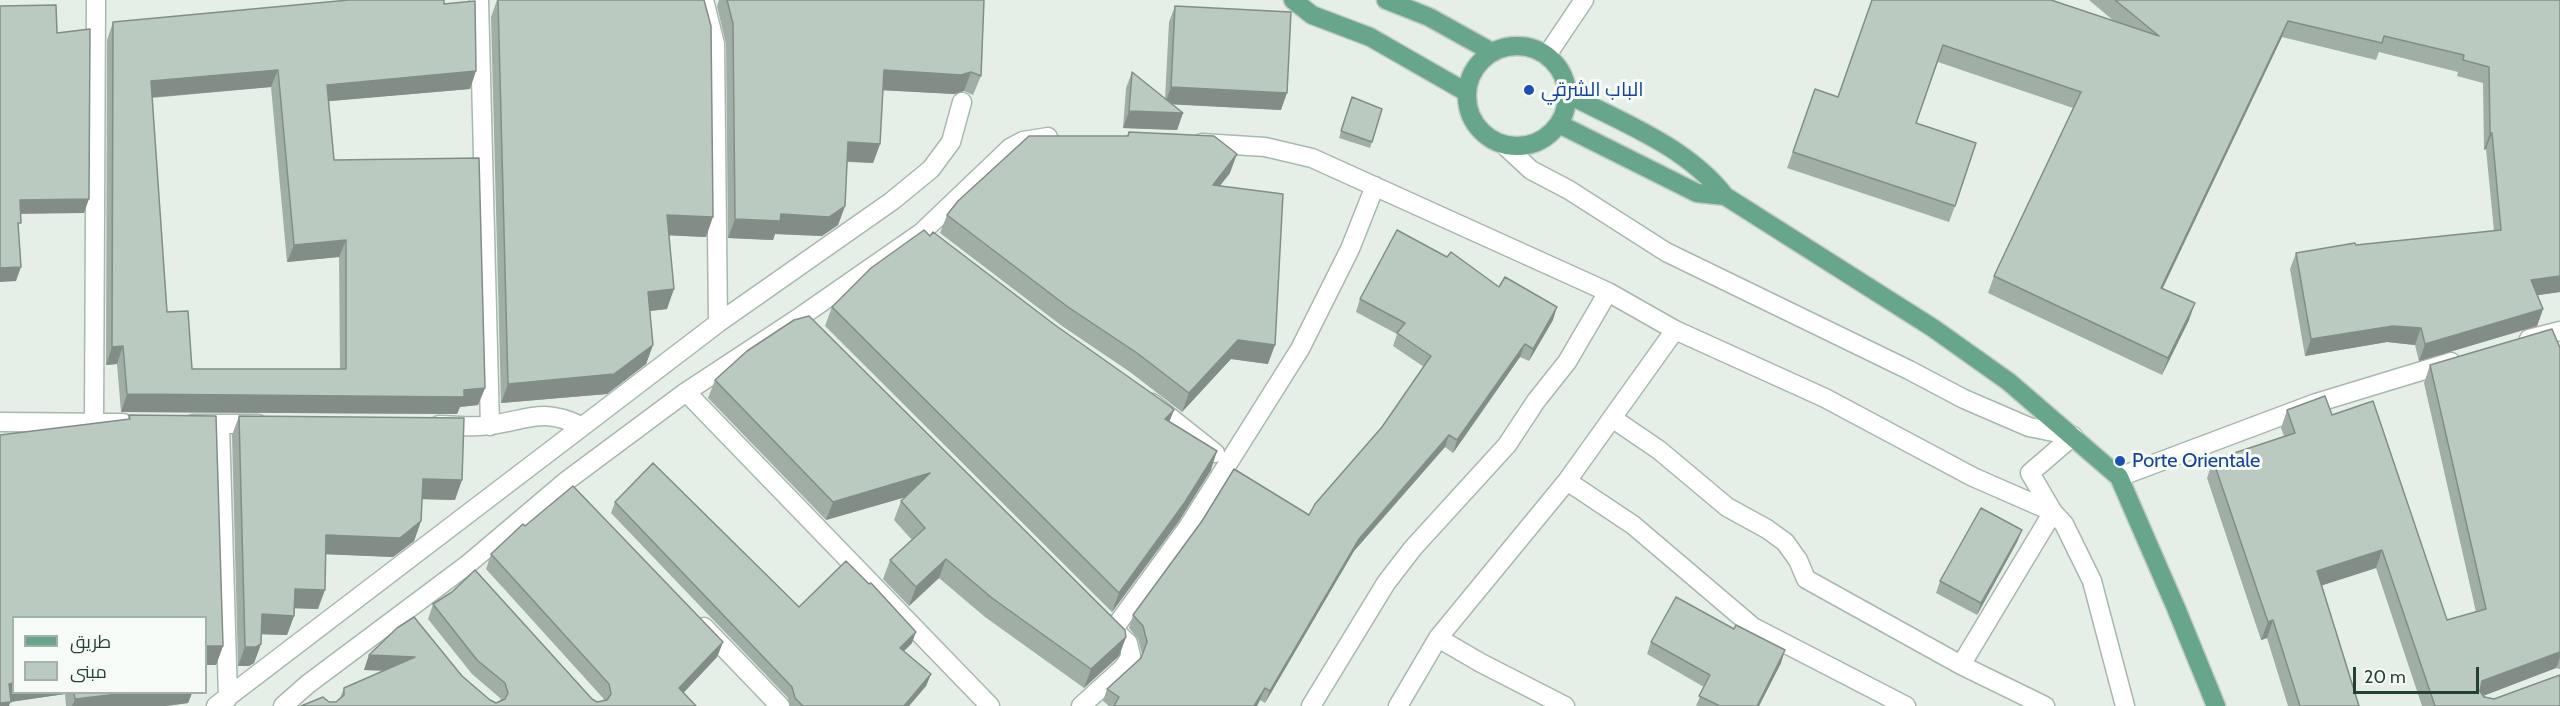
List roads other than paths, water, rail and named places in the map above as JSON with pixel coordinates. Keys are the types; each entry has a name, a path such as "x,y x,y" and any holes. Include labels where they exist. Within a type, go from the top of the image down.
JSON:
{"main road":[{"path":"1293,0 1312,15 1370,37 1466,92"},
{"path":"1386,0 1429,17 1492,52"},
{"path":"1520,45 1534,48 1547,55 1561,72 1567,94 1566,110 1559,124 1535,144 1504,145 1488,137 1475,125 1468,109 1466,92 1470,75 1480,61 1492,52 1520,45"},
{"path":"1567,94 1684,157 1709,176 1725,196 1933,328 2009,382 2118,477 2216,706"},
{"path":"1559,124 1697,193 1725,196"}],"street":[{"path":"94,422 96,0"},
{"path":"479,0 489,426"},
{"path":"704,0 715,44 718,323"},
{"path":"1547,55 1584,0"},
{"path":"222,702 718,323 892,201 931,169 951,142 962,102"},
{"path":"283,706 308,684 467,565 565,482 686,392 805,322 921,233 1010,148 1030,139 1062,137"},
{"path":"1184,142 1266,147 1312,158 1608,292 1675,330 1825,398 1973,477 2053,512"},
{"path":"1504,145 1531,170 1569,190 1666,252 1972,402 2029,427 2073,436"},
{"path":"1113,630 1188,527 1319,313 1350,249 1375,186"},
{"path":"921,233 938,246"},
{"path":"1311,706 1386,583 1413,548 1508,445 1536,401 1567,362 1608,292"},
{"path":"1398,706 1437,638 1567,481 1675,330"},
{"path":"2509,345 2560,331"},
{"path":"2118,477 2316,403 2464,358"},
{"path":"686,392 982,703"},
{"path":"1142,395 1228,465"},
{"path":"419,425 489,426 531,415 546,415 562,418 581,426"},
{"path":"1612,418 1659,450 1727,507 1767,529 1785,542 1798,560 1806,579 1962,665 2045,706"},
{"path":"0,422 139,423"},
{"path":"174,423 278,424"},
{"path":"220,424 222,702"},
{"path":"2073,436 2030,473 2053,512 2064,524 2092,581 2125,706"},
{"path":"1567,481 1633,525 1753,627 1906,706"},
{"path":"565,482 579,498"},
{"path":"1962,665 2053,512"},
{"path":"467,565 482,582"},
{"path":"406,610 420,628"},
{"path":"689,612 780,706"},
{"path":"1081,706 1123,668 1131,656 1128,643 1096,613"},
{"path":"1437,638 1565,706"},
{"path":"308,684 321,699"}],"place":[{"name":"الباب الشرقي","path":"1529,90"},
{"name":"Porte Orientale","path":"2120,461"}]}
